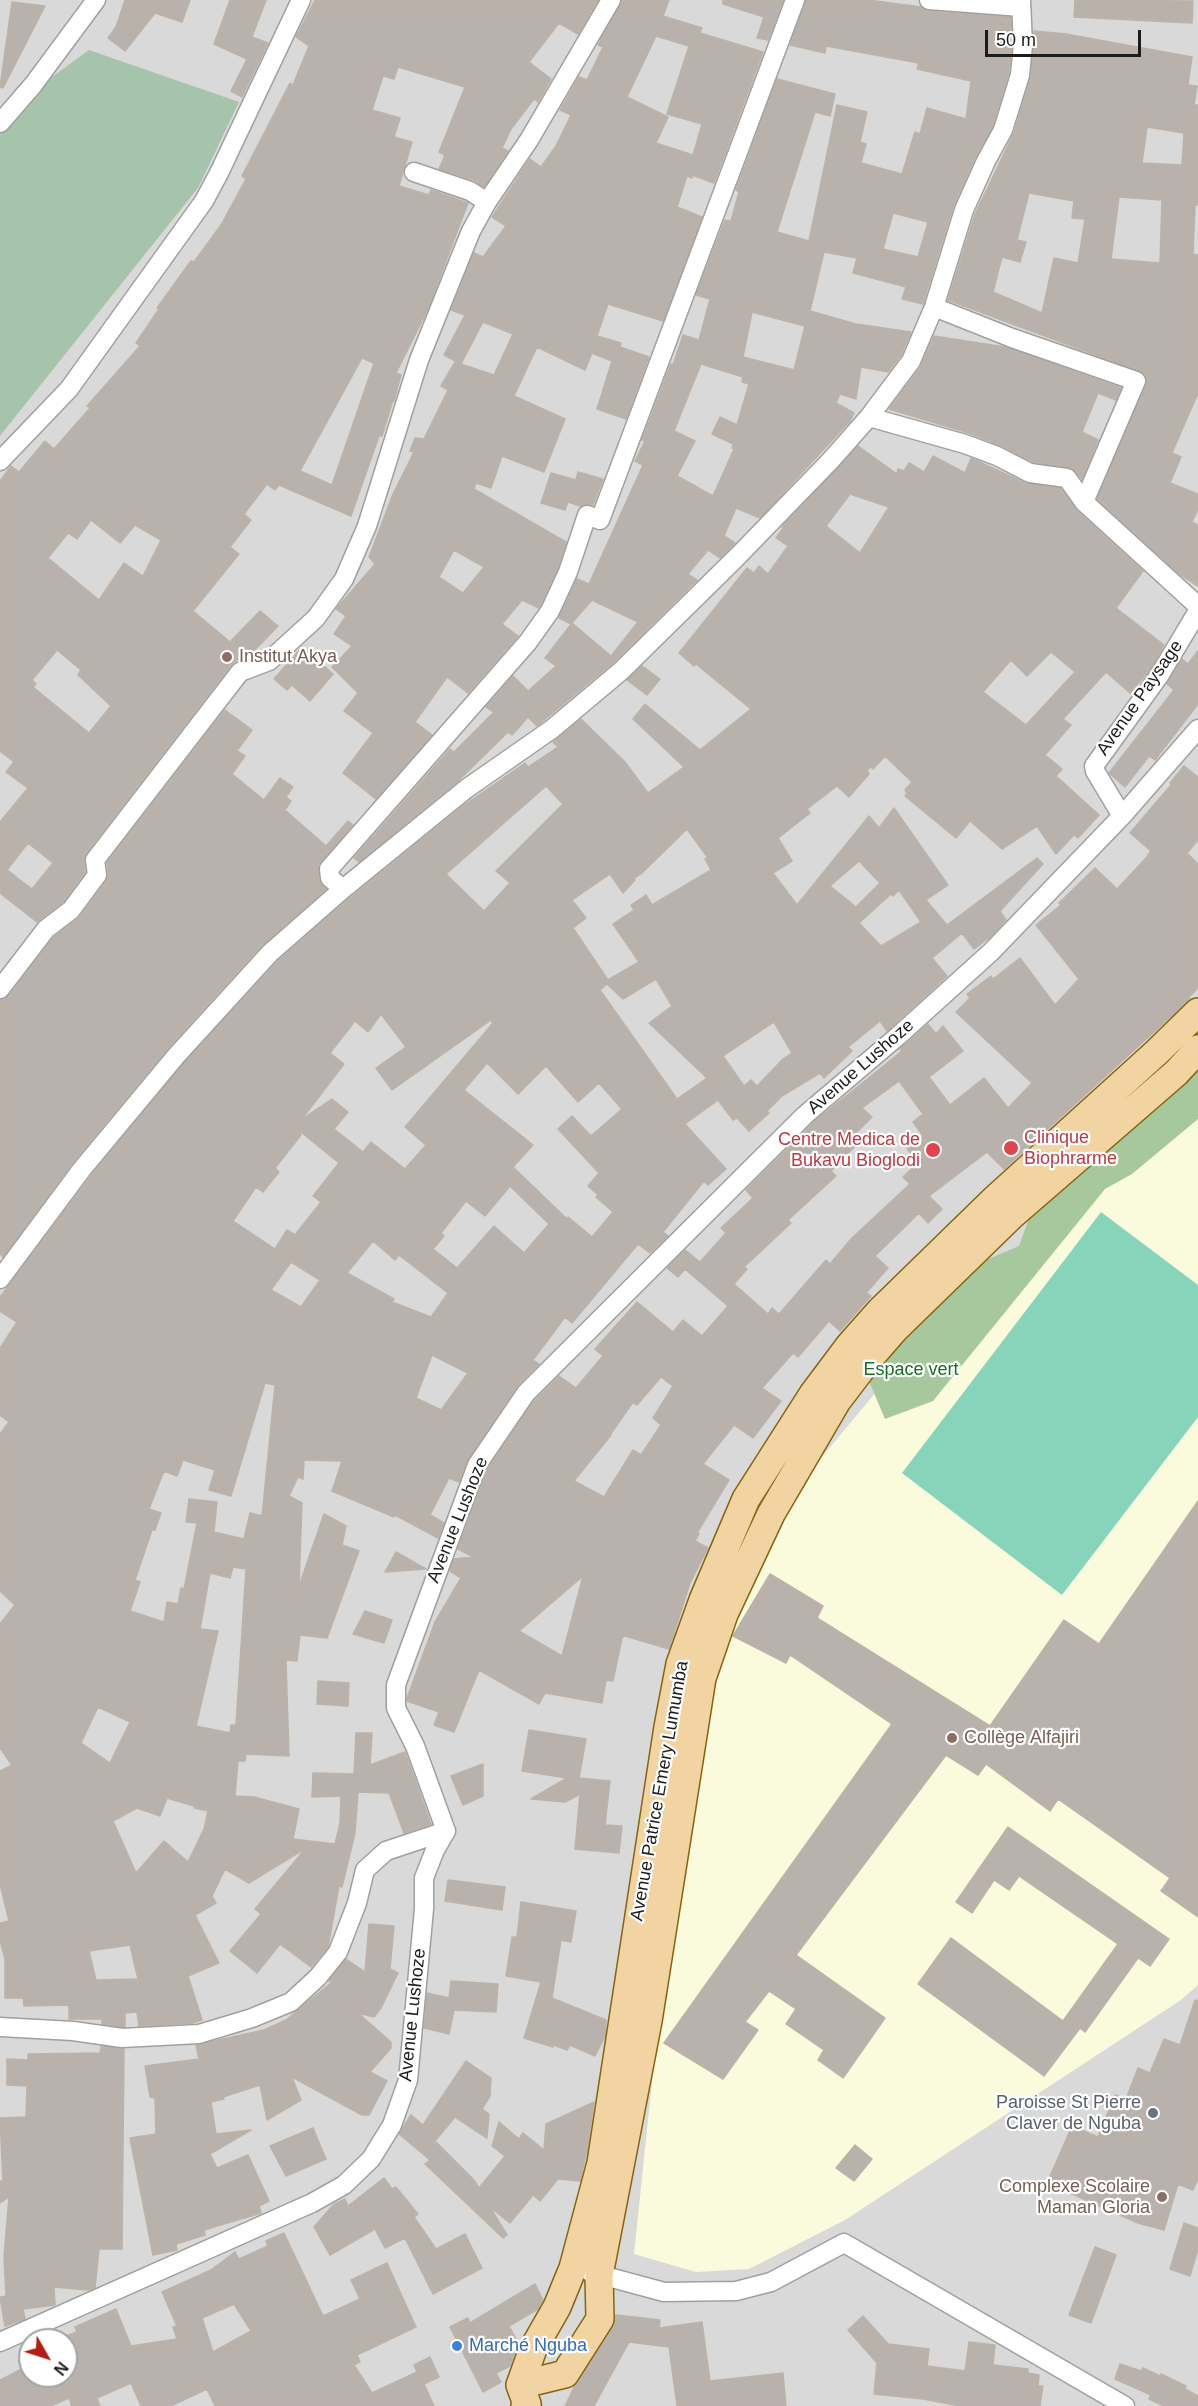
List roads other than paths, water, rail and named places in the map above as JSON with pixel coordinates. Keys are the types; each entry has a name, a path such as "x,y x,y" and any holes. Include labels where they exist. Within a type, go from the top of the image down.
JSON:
{"main road":[{"name":"Avenue Patrice Emery Lumumba","path":"525,2400 533,2349 557,2307 573,2268 601,2163 666,1738 680,1664 703,1600 746,1499 813,1394 849,1346 880,1311 996,1198 1198,1012"},
{"name":"Avenue Patrice Emery Lumumba","path":"525,2400 565,2374 600,2319 599,2275 648,2021 702,1678 724,1614 771,1514 837,1401 890,1336 1011,1216 1176,1073 1198,1049"},
{"path":"1157,1052 1176,1073"},
{"path":"746,1499 771,1514"}],"street":[{"path":"0,123 33,85 96,0"},
{"path":"0,461 69,388 204,201 302,0"},
{"path":"0,989 46,929 71,910 98,874 95,860 240,672 269,661 316,618 344,579 367,526 419,360 471,231 487,202 529,140 611,0"},
{"path":"343,889 330,878 329,869 528,642 550,611 568,572 587,515 600,520 795,0"},
{"path":"0,1279 82,1169 176,1056 270,953 343,889 466,789 552,729 621,671 745,549 831,460 870,417 912,362 934,307 964,210 1003,130 1020,75 1023,45 1021,3 929,0"},
{"path":"414,172 470,191 487,202"},
{"path":"934,307 1012,338 1136,381 1084,502"},
{"path":"870,417 965,444 997,456 1030,473 1067,478 1084,502 1198,606"},
{"name":"Avenue Paysage","path":"1122,816 1094,766 1159,676 1198,611"},
{"name":"Avenue Lushoze","path":"0,2342 312,2203 344,2185 371,2159 392,2125 408,2080 424,1909 424,1878 435,1850 446,1831 415,1746 396,1708 396,1685 477,1465 526,1393 805,1115 898,1036 991,952 1122,816 1198,729"},
{"path":"0,2027 73,2031 122,2038 199,2034 252,2018 291,2002 318,1977 338,1952 357,1903 365,1870 386,1851 446,1831"},
{"path":"573,2268 664,2292 736,2290 771,2282 844,2243 1125,2406"}],"waterway":[{"path":"266,946 287,922"}],"place":[{"name":"Institut Akya","path":"227,657"},
{"name":"Clinique Biophrarme","path":"1011,1148"},
{"name":"Centre Medica de Bukavu Bioglodi","path":"933,1150"},
{"name":"Collège Alfajiri","path":"952,1738"},
{"name":"Paroisse St Pierre Claver de Nguba","path":"1153,2113"},
{"name":"Complexe Scolaire Maman Gloria","path":"1162,2197"},
{"name":"Marché Nguba","path":"457,2346"}],"park label":[{"name":"Espace vert","path":"911,1370"}]}
